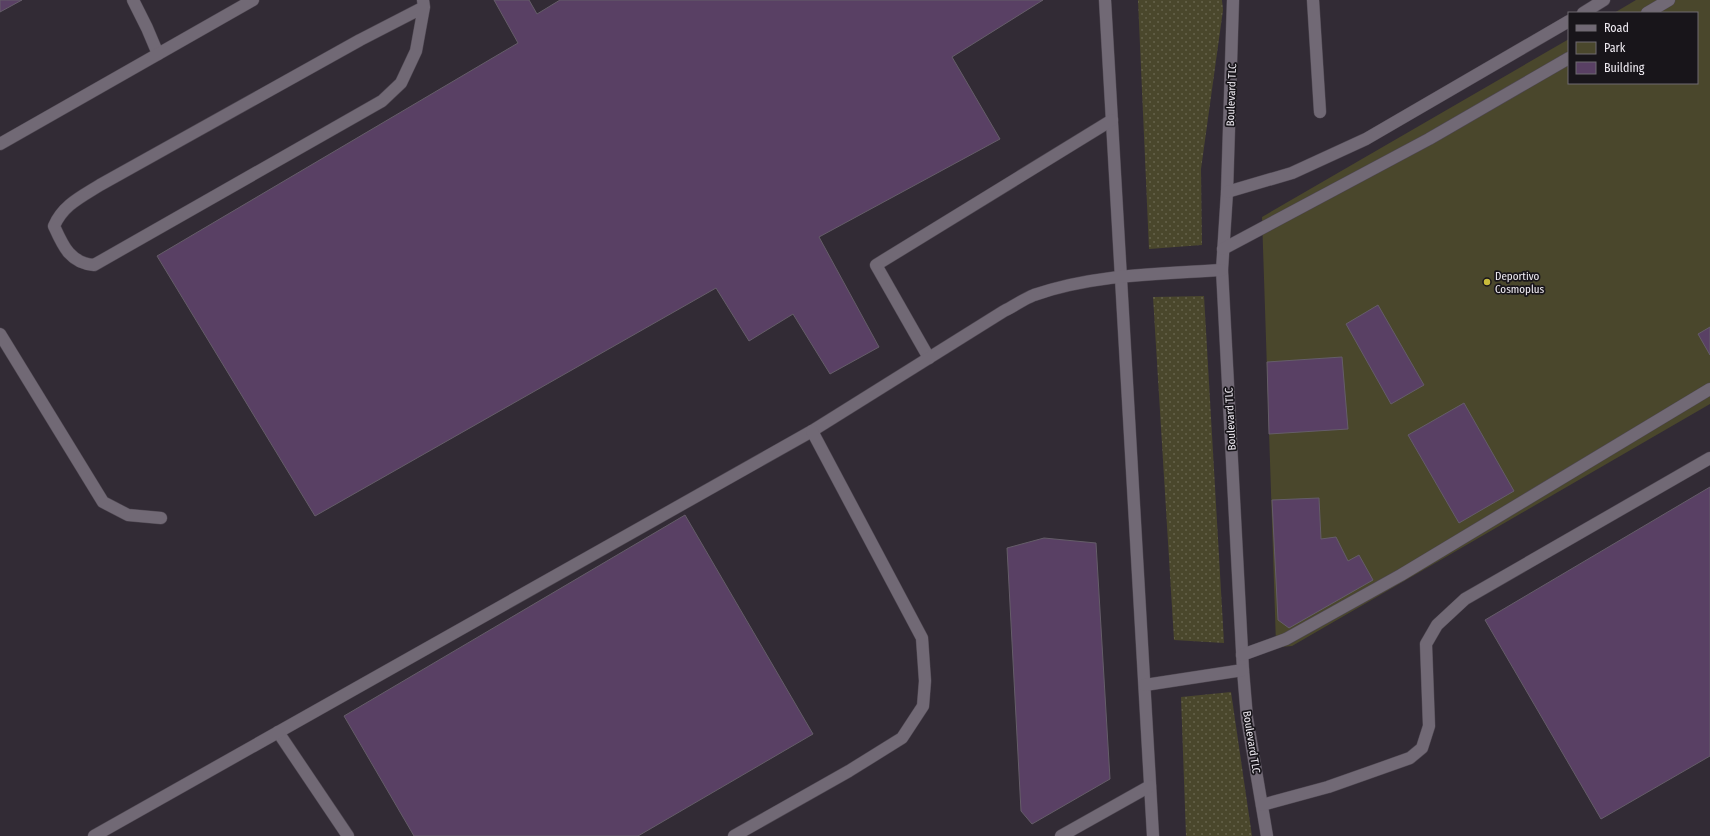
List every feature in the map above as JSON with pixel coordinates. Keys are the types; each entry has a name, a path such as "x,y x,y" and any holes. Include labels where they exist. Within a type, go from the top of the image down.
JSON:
{"street":[{"path":"133,0 158,54"},
{"path":"0,144 253,0"},
{"path":"1105,0 1153,836"},
{"name":"Boulevard TLC","path":"1233,0 1227,192 1222,270 1243,670 1247,718 1266,836"},
{"path":"1313,0 1320,112"},
{"path":"1585,12 1604,0"},
{"path":"1649,12 1669,0"},
{"path":"424,4 416,51 401,83 382,101 94,265 83,264 68,254 54,226 59,215 72,203 100,185 424,4"},
{"path":"1227,192 1292,173 1366,139 1568,22"},
{"path":"1223,249 1429,139 1568,59"},
{"path":"929,358 876,265 1112,120"},
{"path":"94,836 812,431 1004,311 1032,296 1062,286 1121,277 1222,270"},
{"path":"0,334 103,502 128,515 161,518"},
{"path":"1242,655 1286,639 1401,575 1710,390"},
{"path":"734,836 849,771 902,738 923,706 924,681 922,638 812,431"},
{"path":"1262,805 1328,787 1410,758 1422,748 1429,726 1426,644 1437,625 1466,600 1710,458"},
{"path":"1145,685 1243,670"},
{"path":"278,732 348,836"},
{"path":"1061,836 1150,786"}],"green space":[{"path":"1138,0 1222,0 1223,10 1201,169 1202,245 1149,249"},
{"name":"Deportivo Cosmoplus","path":"1636,0 1710,0 1710,404 1292,646 1281,647 1276,645 1262,217 1568,40 1568,84 1698,84 1698,12 1616,12"},
{"path":"1204,296 1224,643 1174,640 1153,297"},
{"path":"1231,692 1252,836 1186,836 1181,697"}],"building":[{"path":"0,0 22,0 0,12"},
{"path":"494,0 529,0 537,14 560,0 1043,0 952,57 1000,139 819,237 879,347 830,374 793,314 749,341 716,288 315,516 157,256 518,43"},
{"path":"1378,305 1424,385 1391,404 1346,324"},
{"path":"1710,327 1710,355 1698,334"},
{"path":"1342,357 1348,429 1269,434 1267,362"},
{"path":"1464,403 1514,491 1459,523 1408,435"},
{"path":"1710,487 1710,756 1601,819 1485,620"},
{"path":"1319,498 1321,539 1336,537 1348,561 1359,555 1373,580 1289,628 1278,620 1272,500"},
{"path":"685,515 813,734 638,836 414,836 344,716"},
{"path":"1044,538 1096,543 1110,779 1032,824 1021,811 1007,548"}],"place":[{"name":"Deportivo Cosmoplus","path":"1487,282"}]}
